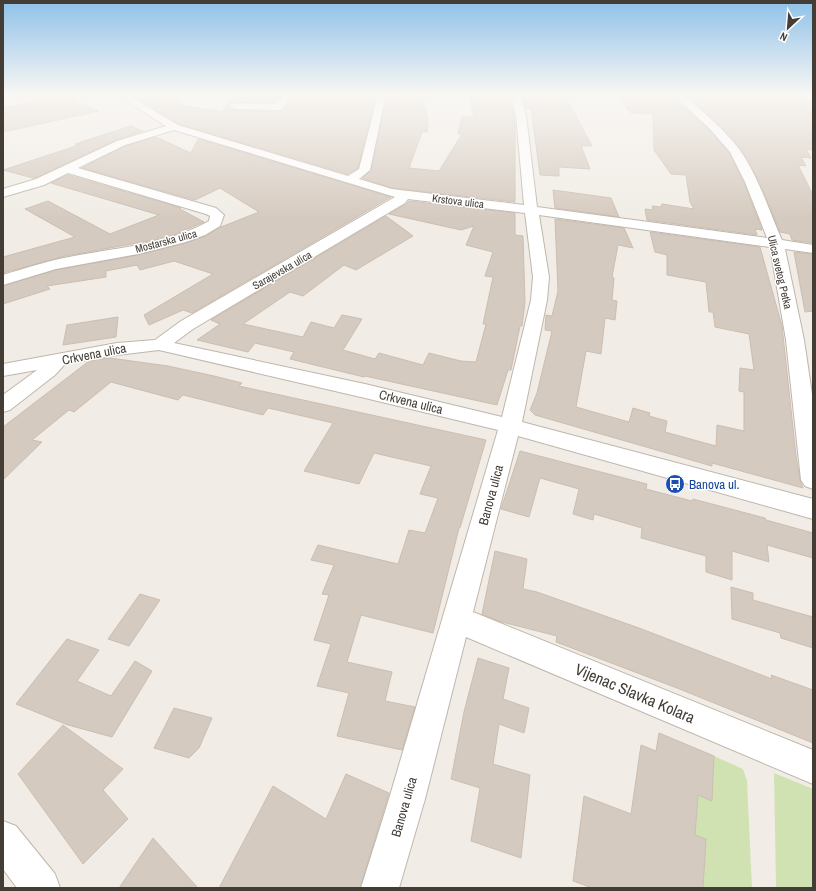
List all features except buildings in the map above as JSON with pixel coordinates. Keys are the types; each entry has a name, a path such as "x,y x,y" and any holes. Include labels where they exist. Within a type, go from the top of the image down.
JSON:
{"street":[{"path":"3,193 40,182 120,143 145,136"},
{"name":"Krstova ulica","path":"203,136 381,190 405,195 532,210 813,249"},
{"path":"351,180 364,170 372,136"},
{"name":"Banova ulica","path":"380,888 407,799 510,426 539,300 541,277 523,136"},
{"name":"Ulica svetog Petka","path":"722,136 735,151 751,182 776,243 795,340 813,480"},
{"name":"Mostarska ulica","path":"3,280 55,264 160,244 190,236 214,223 217,215 211,211 68,169"},
{"name":"Sarajevska ulica","path":"159,345 187,325 400,200 405,195"},
{"name":"Crkvena ulica","path":"3,370 135,346 159,345 365,391 510,426 813,509"},
{"path":"3,405 59,361"},
{"name":"Vijenac Slavka Kolara","path":"457,619 813,767"},
{"path":"3,839 41,888"}],"green space":[{"path":"714,756 743,769 747,781 752,888 703,888 706,839 695,835 698,795"},
{"path":"774,773 813,789 813,888 776,888"}],"place":[{"name":"Banova ul.","path":"675,484"}]}
